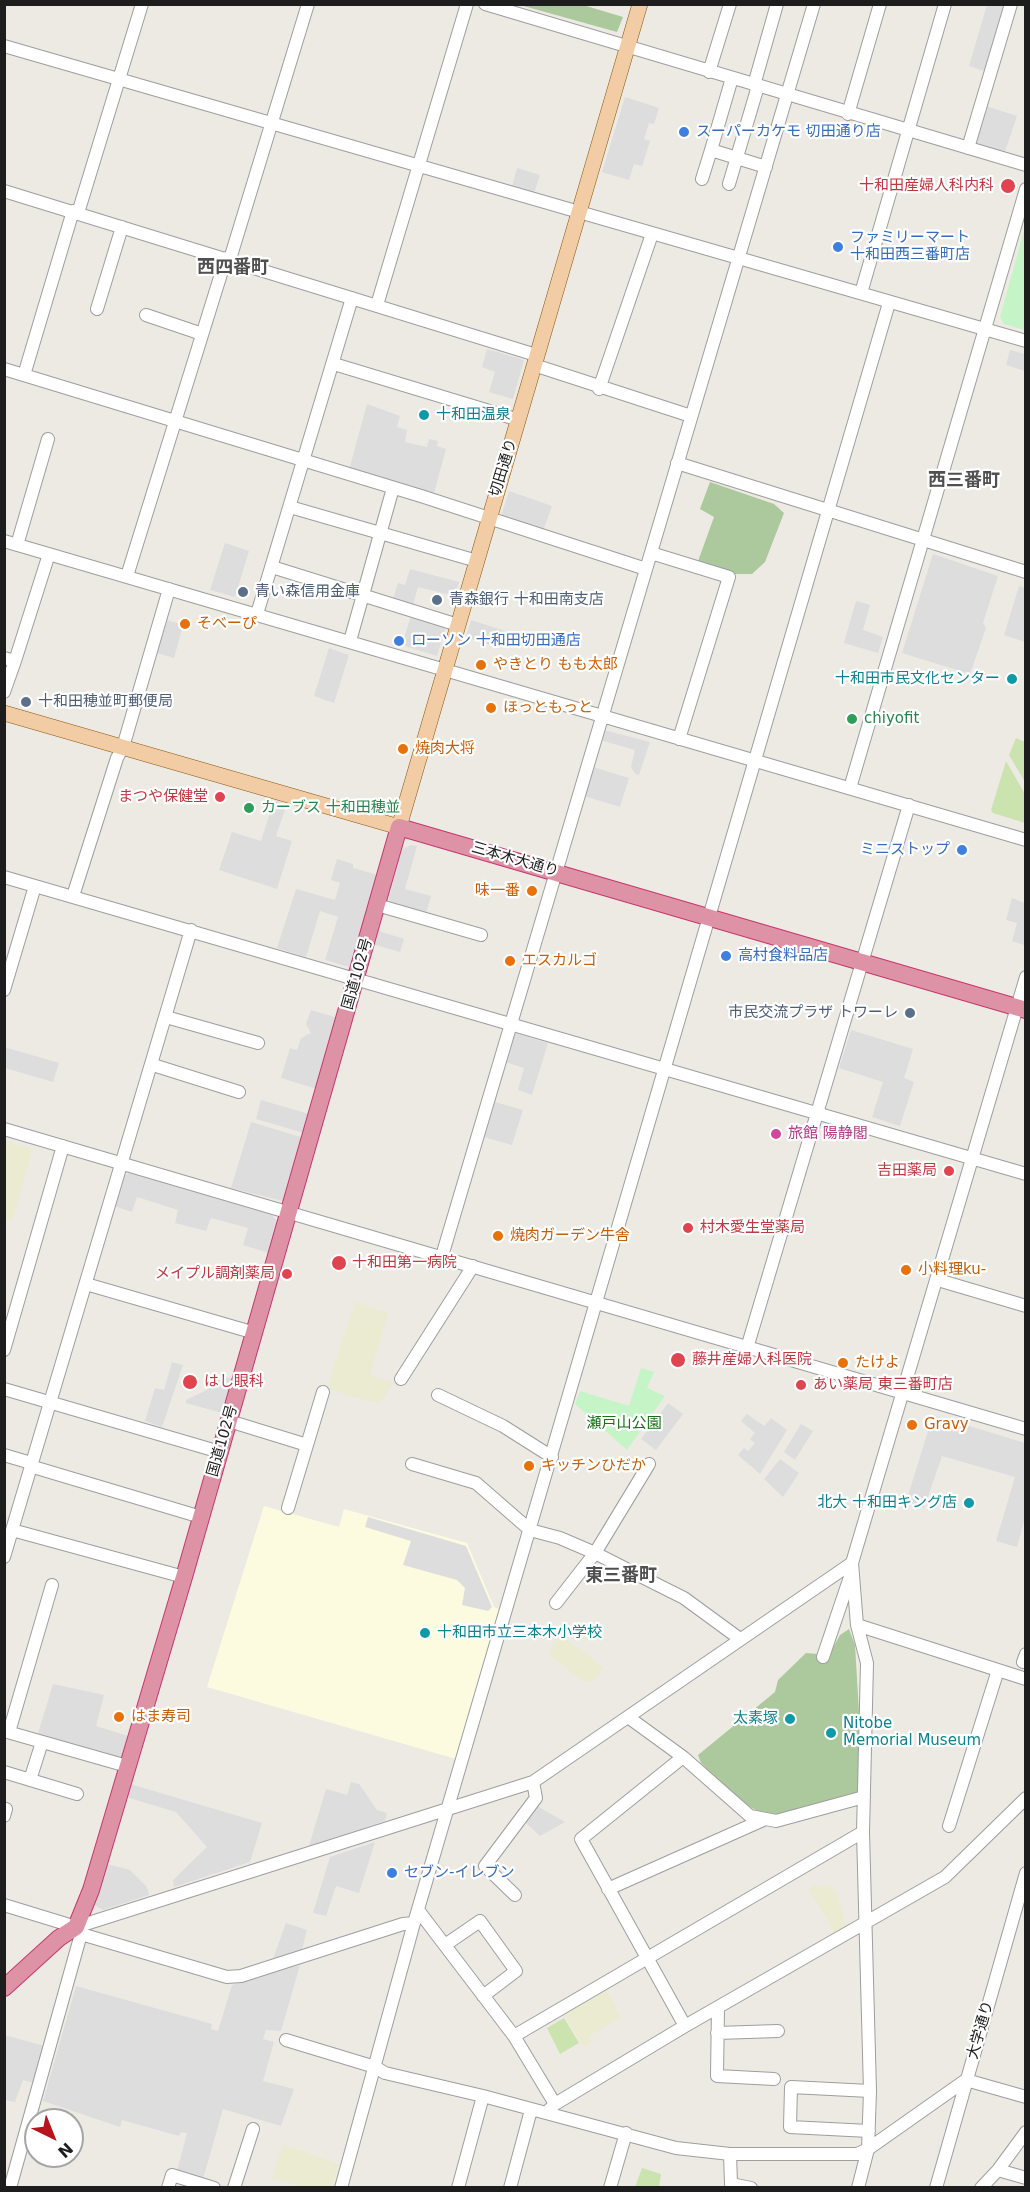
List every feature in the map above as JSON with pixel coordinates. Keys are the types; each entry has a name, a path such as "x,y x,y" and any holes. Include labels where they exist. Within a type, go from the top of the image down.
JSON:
{"highway":[{"name":"三本木大通り","path":"399,827 1021,1008"},
{"name":"国道102号","path":"79,1930 184,1578 399,827"},
{"path":"4,1988 59,1938 79,1930"}],"main road":[{"name":"切田通り","path":"399,827 640,4"},
{"name":"三本木大通り","path":"4,713 399,827"}],"street":[{"path":"24,375 142,4"},
{"path":"127,576 202,334 272,124 308,4"},
{"path":"377,305 467,4"},
{"path":"485,4 848,114 1026,165"},
{"path":"709,72 730,4"},
{"path":"729,184 777,4"},
{"path":"442,1256 554,871 814,4"},
{"path":"848,114 880,4"},
{"path":"861,294 945,4"},
{"path":"968,148 1011,4"},
{"path":"4,46 737,260 1026,341"},
{"path":"702,179 732,78"},
{"path":"711,150 766,167"},
{"path":"850,788 1026,189"},
{"path":"4,191 377,305 535,360 599,389 691,416"},
{"path":"97,309 122,227"},
{"path":"599,389 652,234"},
{"path":"257,614 352,298"},
{"path":"341,2187 414,1923 889,303"},
{"path":"146,315 202,334"},
{"path":"334,364 519,420"},
{"path":"4,369 393,488 646,569"},
{"path":"17,545 48,439"},
{"path":"677,463 1026,572"},
{"path":"350,641 393,488"},
{"path":"290,507 477,561"},
{"path":"4,541 1026,840"},
{"path":"651,552 729,577 679,739"},
{"path":"4,692 10,659 49,554"},
{"path":"272,567 458,625"},
{"path":"73,896 117,758 123,747 169,589"},
{"path":"747,1348 909,805"},
{"path":"4,877 1026,1174"},
{"path":"4,990 35,886"},
{"path":"377,905 481,935"},
{"path":"4,1557 153,1065 191,930"},
{"path":"823,1657 938,1280 972,1159 1021,1008 1026,977"},
{"path":"166,1017 258,1043"},
{"path":"153,1065 239,1092"},
{"path":"4,1129 1026,1429"},
{"path":"4,1350 63,1146"},
{"path":"401,1379 473,1266"},
{"path":"938,1280 1026,1306"},
{"path":"86,1284 255,1333"},
{"path":"4,1389 220,1452"},
{"path":"288,1508 323,1392"},
{"path":"438,1395 503,1426 552,1457"},
{"path":"229,1421 307,1445"},
{"path":"4,1455 201,1517"},
{"path":"412,1464 476,1483 530,1530 560,1538 595,1553 684,1598 740,1639"},
{"path":"556,1603 595,1553 649,1464"},
{"path":"12,1530 184,1578"},
{"path":"852,1566 857,1625 867,1663 863,1832 870,2091 868,2149 858,2187"},
{"path":"79,1930 533,1782 740,1639 852,1566"},
{"path":"52,1585 7,1732 127,1766"},
{"path":"857,1625 1026,1679"},
{"path":"949,1826 998,1670"},
{"path":"628,1717 683,1757 750,1816 776,1821 864,1797"},
{"path":"30,1780 42,1742"},
{"path":"683,1757 581,1839 685,2026"},
{"path":"4,1772 77,1794"},
{"path":"514,1895 485,1866 536,1798 533,1782"},
{"path":"551,2109 685,2026 945,1877 1026,1797"},
{"path":"608,1889 763,1820"},
{"path":"514,2036 863,1832"},
{"name":"大学通り","path":"936,2187 1026,1873"},
{"path":"4,1905 227,1977 241,1976 402,1924 414,1923"},
{"path":"418,1910 514,2036 551,2109"},
{"path":"445,1945 480,1921 516,1971 483,1996"},
{"path":"10,2187 79,1930"},
{"path":"718,2007 717,2076 774,2079"},
{"path":"717,2033 778,2031"},
{"path":"286,2040 375,2067 385,2073 531,2110 551,2109 676,2148 730,2154 857,2154 868,2149 966,2080 1026,2097"},
{"path":"869,2131 789,2127 791,2087 870,2091"},
{"path":"458,2187 483,2096"},
{"path":"510,2187 531,2110"},
{"path":"234,2187 253,2129"},
{"path":"981,2187 998,2170 1026,2132"},
{"path":"610,2187 626,2133"},
{"path":"730,2154 731,2184 751,2187"},
{"path":"998,2170 1026,2178"},
{"path":"168,2187 172,2175 208,2187"}],"shaded area":[{"path":"987,5 1007,5 987,72 969,66"},
{"path":"625,97 659,108 654,124 649,123 644,139 650,141 642,166 634,164 629,180 602,172"},
{"path":"986,106 1017,116 1005,152 975,143"},
{"path":"517,168 540,175 534,194 512,187"},
{"path":"487,349 524,360 513,399 489,392 495,372 482,367"},
{"path":"1010,350 1025,354 1025,371 1006,365"},
{"name":"十和田温泉","path":"367,404 400,416 397,427 407,430 405,442 427,447 429,439 438,441 437,446 446,449 434,493 349,470"},
{"path":"509,491 552,506 543,531 501,516"},
{"path":"225,543 249,551 235,597 210,590"},
{"path":"933,554 998,576 983,623 986,628 970,674 902,653"},
{"path":"410,569 459,582 455,596 418,587 413,605 393,599 398,583 405,585"},
{"path":"1019,586 1025,588 1025,642 1004,635"},
{"path":"856,601 870,605 863,630 883,637 878,653 844,643"},
{"path":"411,615 446,626 437,656 402,645"},
{"path":"167,620 183,625 174,658 157,653"},
{"path":"471,620 505,631 500,648 466,637"},
{"path":"329,648 349,655 334,703 314,696"},
{"path":"604,730 650,742 639,775 635,774 631,767 635,750 600,740"},
{"path":"593,767 629,778 620,807 584,796"},
{"path":"274,800 287,804 276,836 292,841 277,889 219,870 232,832 261,841"},
{"path":"411,845 417,846 405,889 431,896 426,913 388,903 401,850"},
{"path":"337,859 353,864 353,868 378,875 349,967 325,960 338,917 320,911 306,957 277,948 296,889 335,900 340,883 331,880"},
{"path":"1012,898 1025,903 1024,945 1012,941 1017,923 1006,920"},
{"path":"376,930 404,939 400,952 372,944"},
{"path":"311,1010 338,1018 317,1089 281,1078 290,1048 297,1050 301,1038 311,1033 306,1024"},
{"path":"851,1030 913,1049 904,1078 914,1082 900,1126 872,1117 883,1082 839,1068"},
{"path":"514,1033 548,1043 532,1095 518,1090 524,1068 505,1062"},
{"path":"4,1047 59,1063 53,1082 5,1068"},
{"path":"261,1100 309,1114 304,1133 256,1119"},
{"path":"495,1102 523,1110 512,1145 484,1137"},
{"path":"251,1122 304,1138 283,1201 231,1188"},
{"path":"130,1173 272,1215 277,1221 269,1253 243,1245 248,1228 211,1218 206,1231 175,1223 178,1210 137,1197 132,1212 114,1206 123,1176"},
{"path":"172,1362 183,1365 162,1427 145,1421 155,1388 164,1390"},
{"path":"213,1374 232,1379 222,1413 186,1403 186,1400 207,1390"},
{"path":"668,1403 683,1414 656,1450 641,1439"},
{"path":"747,1414 764,1426 771,1418 787,1430 760,1474 738,1455 744,1448 748,1451 755,1443 750,1439 755,1433 741,1421"},
{"path":"933,1415 1025,1443 1025,1518 1017,1547 996,1541 1015,1477 942,1456 924,1508 906,1502"},
{"path":"801,1424 813,1431 795,1460 784,1452"},
{"path":"780,1459 799,1473 783,1497 764,1479"},
{"name":"十和田市立三本木小学校","path":"264,1506 339,1527 344,1509 467,1543 494,1607 499,1609 456,1759 207,1687"},
{"path":"368,1517 466,1546 492,1607 488,1611 462,1605 465,1588 457,1580 403,1565 411,1541 365,1527"},
{"path":"53,1684 104,1695 96,1726 128,1736 122,1760 37,1737"},
{"path":"351,1782 359,1784 377,1810 387,1813 385,1821 309,1846 326,1789 347,1795"},
{"path":"130,1784 262,1823 250,1862 174,1887 173,1880 207,1847 176,1812 126,1797"},
{"path":"537,1806 565,1822 540,1836 524,1821"},
{"path":"375,1842 359,1893 336,1886 326,1916 313,1913 330,1857"},
{"path":"107,1864 130,1870 147,1887 149,1895 103,1910 93,1904"},
{"path":"286,1923 307,1930 302,1949 273,1959"},
{"path":"300,1965 281,2031 266,2030 263,2039 274,2042 263,2081 294,2089 281,2126 223,2109 203,2179 177,2171 187,2133 181,2132 179,2136 122,2120 120,2127 84,2115 84,2108 64,2108 43,2101 76,1986 212,2024 211,2029 218,2031 232,1985"},
{"path":"4,2035 45,2046 34,2083 23,2080 15,2102 5,2100"}],"green space":[{"path":"520,5 583,5 623,17 617,32"},
{"path":"1025,227 1025,330 1004,324 1000,317"},
{"path":"710,482 774,504 784,513 765,562 752,574 726,574 697,564 714,517 700,509"},
{"path":"1016,738 1025,742 1025,782 1009,755"},
{"path":"1006,761 1025,794 1025,823 993,813 991,810"},
{"path":"4,1141 33,1149 12,1221 5,1218"},
{"path":"355,1302 388,1313 370,1375 393,1383 379,1404 327,1389"},
{"name":"瀬戸山公園","path":"641,1368 654,1372 647,1388 665,1396 627,1450 575,1404 580,1391 629,1406"},
{"path":"849,1629 855,1645 859,1712 858,1796 799,1821 764,1815 740,1801 701,1763 698,1755 775,1692 778,1680 806,1653 829,1655 840,1635"},
{"path":"561,1635 604,1668 594,1680 585,1682 548,1654"},
{"path":"816,1884 821,1888 830,1884 838,1897 845,1925 835,1934 809,1889"},
{"path":"605,1988 621,2017 589,2036 591,2042 583,2047 563,2013"},
{"path":"564,2018 579,2043 560,2054 547,2028"},
{"path":"283,2144 339,2164 332,2187 304,2187 272,2178"},
{"path":"642,2168 661,2174 659,2187 635,2187"}],"place":[{"name":"スーパーカケモ 切田通り店","path":"684,132"},
{"name":"十和田産婦人科内科","path":"1008,186"},
{"name":"ファミリーマート 十和田西三番町店","path":"838,247"},
{"name":"十和田温泉","path":"424,415"},
{"name":"青い森信用金庫","path":"243,592"},
{"name":"青森銀行 十和田南支店","path":"437,600"},
{"name":"そべーぴ","path":"185,624"},
{"name":"ローソン 十和田切田通店","path":"399,641"},
{"name":"やきとり もも太郎","path":"481,665"},
{"name":"十和田市民文化センター","path":"1012,679"},
{"name":"十和田穂並町郵便局","path":"26,702"},
{"name":"ほっともっと","path":"491,708"},
{"name":"chiyofit","path":"852,719"},
{"name":"焼肉大将","path":"403,749"},
{"name":"まつや保健堂","path":"220,797"},
{"name":"カーブス 十和田穂並","path":"249,808"},
{"name":"ミニストップ","path":"962,850"},
{"name":"味一番","path":"532,891"},
{"name":"高村食料品店","path":"726,956"},
{"name":"エスカルゴ","path":"510,961"},
{"name":"市民交流プラザ トワーレ","path":"910,1013"},
{"name":"旅館 陽静閣","path":"776,1134"},
{"name":"吉田薬局","path":"949,1171"},
{"name":"村木愛生堂薬局","path":"688,1228"},
{"name":"焼肉ガーデン牛舎","path":"498,1236"},
{"name":"十和田第一病院","path":"339,1263"},
{"name":"小料理ku-","path":"906,1270"},
{"name":"メイプル調剤薬局","path":"287,1274"},
{"name":"藤井産婦人科医院","path":"678,1360"},
{"name":"たけよ","path":"843,1363"},
{"name":"はし眼科","path":"190,1382"},
{"name":"あい薬局 東三番町店","path":"801,1385"},
{"name":"Gravy","path":"912,1425"},
{"name":"キッチンひだか","path":"529,1466"},
{"name":"北大 十和田キング店","path":"969,1503"},
{"name":"十和田市立三本木小学校","path":"425,1633"},
{"name":"はま寿司","path":"119,1717"},
{"name":"太素塚","path":"790,1719"},
{"name":"Nitobe Memorial Museum","path":"831,1733"},
{"name":"セブン-イレブン","path":"392,1873"}],"district":[{"name":"西四番町","path":"233,268"},
{"name":"西三番町","path":"964,481"},
{"name":"東三番町","path":"621,1576"}]}
